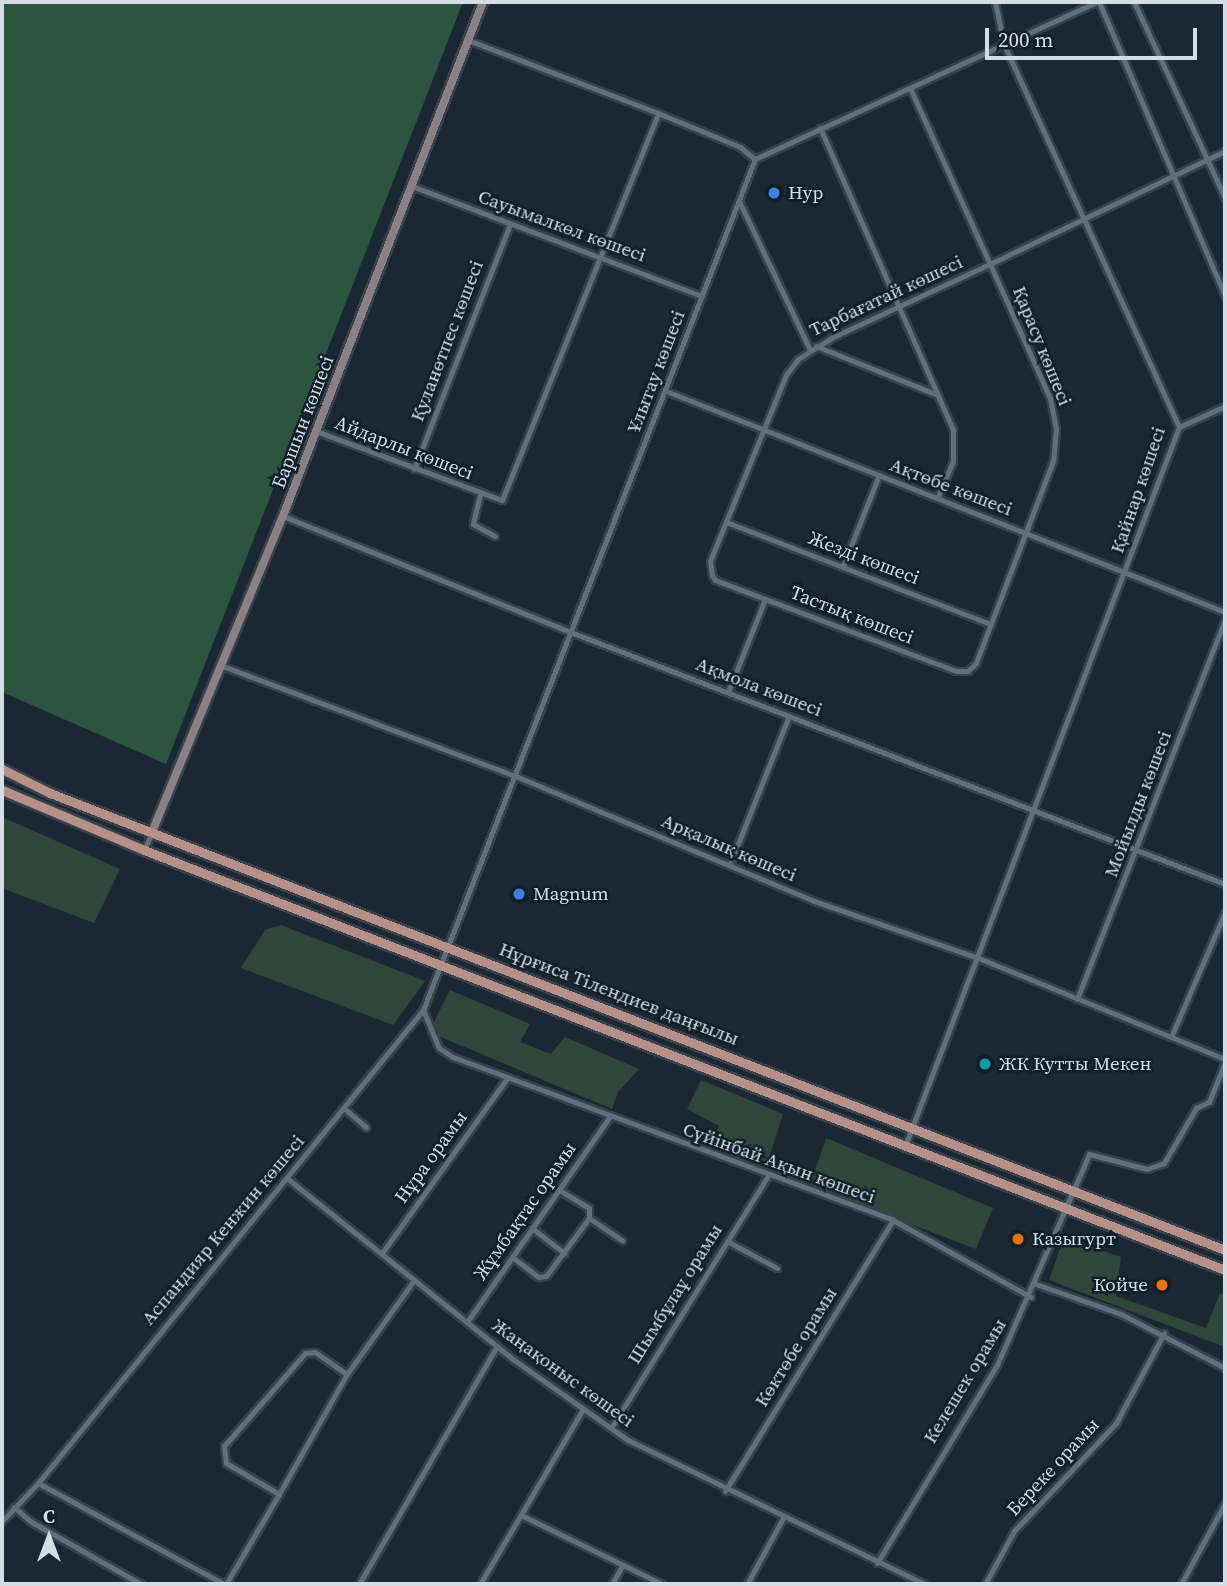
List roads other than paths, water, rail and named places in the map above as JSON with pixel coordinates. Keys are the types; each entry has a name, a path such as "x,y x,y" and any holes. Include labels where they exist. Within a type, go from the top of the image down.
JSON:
{"main road":[{"name":"Нұрғиса Тілендиев даңғылы","path":"2,769 152,832 1225,1250"},
{"name":"Нұрғиса Тілендиев даңғылы","path":"2,790 144,850 1225,1270"}],"street":[{"name":"Баршын көшесі","path":"144,850 283,516 483,2"},
{"name":"Қайнар көшесі","path":"905,1146 1179,427 1004,45 995,2"},
{"path":"468,40 658,113 740,147 755,159 1098,2 1225,296"},
{"path":"1134,2 1225,198"},
{"name":"Қарасу көшесі","path":"910,88 1050,398 1056,429 1053,461 976,663"},
{"path":"604,258 658,113"},
{"path":"820,128 938,395 956,449 939,497"},
{"name":"Тарбағатай көшесі","path":"715,580 710,561 763,430 786,375 810,350 1225,151"},
{"name":"Ұлытау көшесі","path":"445,945 573,633 755,159"},
{"name":"Сауымалкөл көшесі","path":"412,186 702,296"},
{"path":"739,201 810,350"},
{"name":"Қуланөтпес көшесі","path":"414,469 510,224"},
{"name":"Айдарлы көшесі","path":"316,431 480,495 502,500 604,258"},
{"path":"816,346 938,395"},
{"name":"Ақтөбе көшесі","path":"666,391 1225,612"},
{"path":"1179,427 1225,406"},
{"path":"843,566 878,475"},
{"name":"Айдарлы көшесі","path":"480,495 473,524 495,536"},
{"name":"Ақмола көшесі","path":"283,516 573,633 1225,884"},
{"name":"Жезді көшесі","path":"726,522 991,624"},
{"name":"Тастық көшесі","path":"715,580 956,671 968,671 976,663"},
{"path":"728,692 765,599"},
{"name":"Мойылды көшесі","path":"1077,999 1138,851 1225,620"},
{"name":"Арқалық көшесі","path":"220,665 513,775 814,901 976,957 1225,1060"},
{"path":"730,864 789,716"},
{"path":"1171,1037 1225,912"},
{"name":"Аспандияр Кенжин көшесі","path":"2,1521 38,1483 167,1319 289,1179 423,1010 445,945"},
{"name":"Сүйінбай Ақын көшесі","path":"423,1010 443,1052 495,1070 506,1080 766,1177 893,1220 1031,1297"},
{"name":"Келешек орамы","path":"877,1563 997,1365 1031,1297 1033,1283 1089,1154 1147,1169 1164,1163 1196,1108 1209,1102 1225,1060"},
{"name":"Нұра орамы","path":"382,1253 506,1080"},
{"path":"345,1109 366,1127"},
{"name":"Жұмбақтас орамы","path":"467,1322 609,1118"},
{"name":"Шымбұлаұ орамы","path":"611,1428 766,1177"},
{"name":"Жаңақоныс көшесі","path":"289,1179 497,1346 582,1410 725,1491 924,1584"},
{"path":"512,1257 542,1277 589,1218 589,1208 559,1190"},
{"path":"589,1218 621,1240"},
{"name":"Көктөбе орамы","path":"725,1491 893,1220"},
{"path":"532,1228 564,1252"},
{"path":"727,1241 777,1268"},
{"path":"38,1483 225,1584 347,1374 414,1280"},
{"path":"1033,1283 1164,1334 1198,1357 1225,1368"},
{"name":"Береке орамы","path":"985,1584 1014,1531 1116,1423 1164,1334"},
{"path":"359,1584 497,1346"},
{"path":"279,1494 226,1463 224,1446 305,1353 315,1352 347,1374"},
{"path":"480,1584 582,1410"},
{"path":"1181,1584 1225,1503"},
{"path":"14,1507 30,1521 141,1584"},
{"path":"521,1515 662,1584"},
{"path":"747,1584 783,1518"},
{"path":"612,1584 622,1566"}],"place":[{"name":"Нур","path":"774,193"},
{"name":"Magnum","path":"519,894"},
{"name":"ЖК Кутты Мекен","path":"985,1064"},
{"name":"Казыгурт","path":"1018,1239"},
{"name":"Койче","path":"1162,1285"}]}
